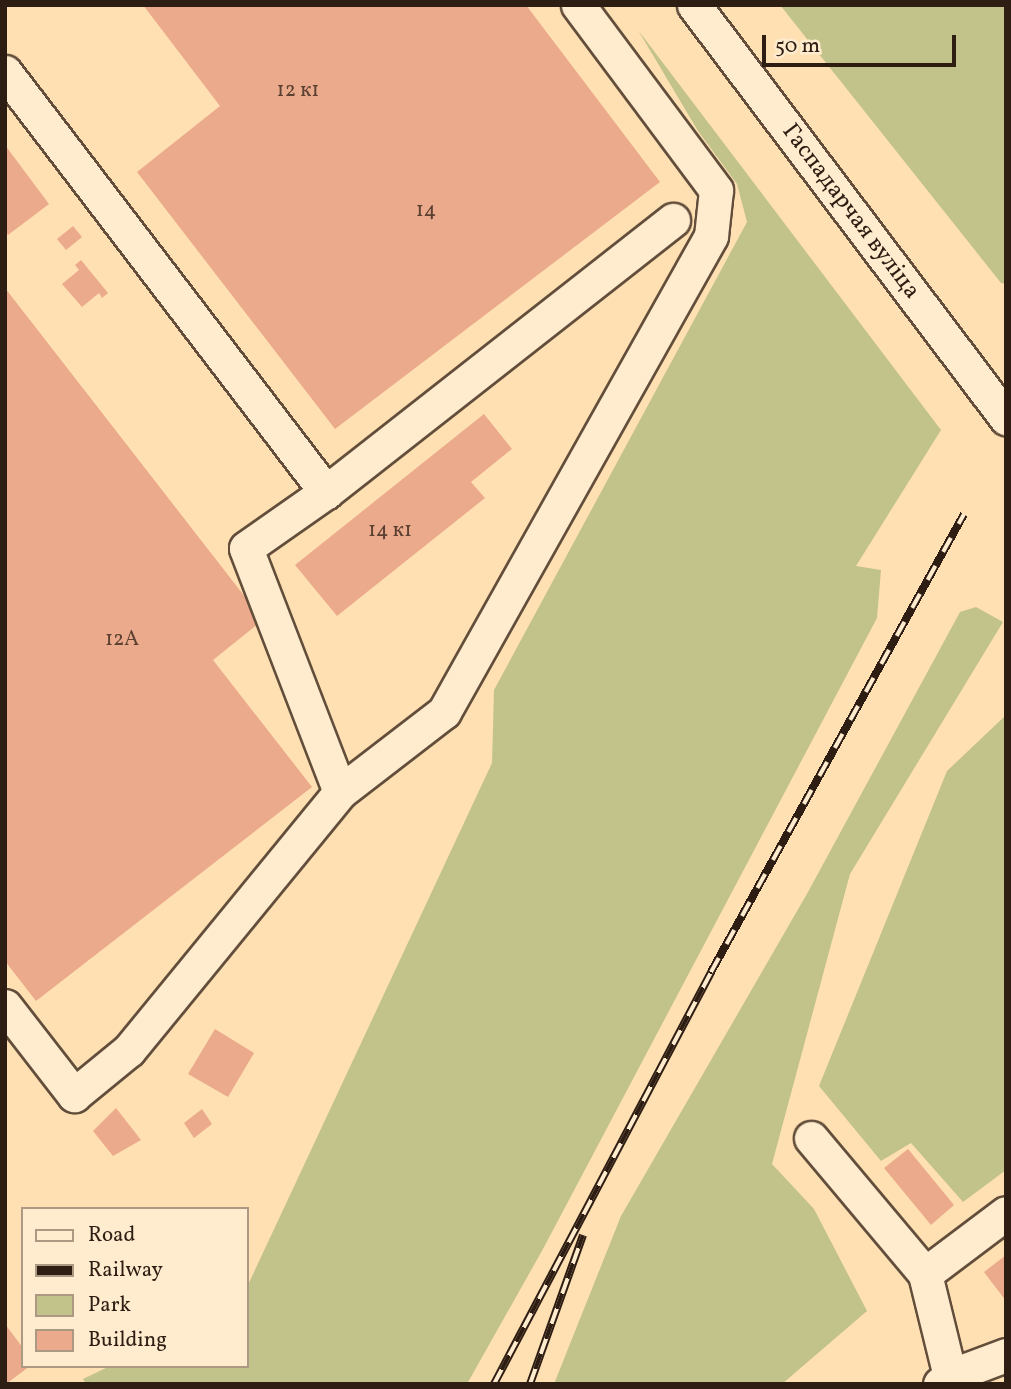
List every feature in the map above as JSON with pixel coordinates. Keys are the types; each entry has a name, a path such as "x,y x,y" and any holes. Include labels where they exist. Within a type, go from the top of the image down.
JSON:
{"street":[{"path":"5,1006 74,1095 129,1050 340,792 444,712 711,236 716,190 578,5"},
{"name":"Гаспадарчая вуліца","path":"694,5 1006,418"},
{"path":"5,72 326,492"},
{"path":"340,792 246,548 326,492 673,220"},
{"path":"811,1138 925,1274 945,1380 1006,1355"},
{"path":"925,1274 1006,1213"}],"green space":[{"path":"780,5 1006,5 1006,284 1001,283"},
{"path":"638,30 941,430 856,566 881,570 877,618 543,1249 467,1384 86,1384 83,1379 106,1368 248,1368 248,1285 492,763 494,690 747,222 737,184 698,131"},
{"path":"976,607 1003,622 850,874 772,1164 814,1209 867,1311 782,1384 554,1384 621,1216 808,892 960,612"},
{"path":"1006,715 1006,1170 963,1202 911,1143 881,1161 819,1086 947,771"}],"building":[{"path":"143,5 526,5 660,182 335,429 137,172 220,106"},
{"path":"5,145 49,204 8,235 5,230"},
{"path":"73,226 82,237 66,250 57,239"},
{"path":"81,260 108,293 102,298 99,293 82,307 62,284 79,270 75,265"},
{"path":"5,288 263,620 213,660 312,787 36,1001 5,961"},
{"path":"484,414 512,449 471,482 485,498 337,616 295,565"},
{"path":"215,1029 254,1053 228,1097 188,1074"},
{"path":"116,1108 141,1140 113,1156 93,1131"},
{"path":"202,1109 212,1124 194,1138 184,1123"},
{"path":"908,1149 954,1205 931,1225 884,1168"},
{"path":"1006,1255 1006,1301 984,1272"},
{"path":"5,1324 21,1345 21,1368 27,1368 6,1384"}],"railway":[{"path":"494,1384 711,972 964,514"},
{"path":"530,1384 583,1235"}]}
